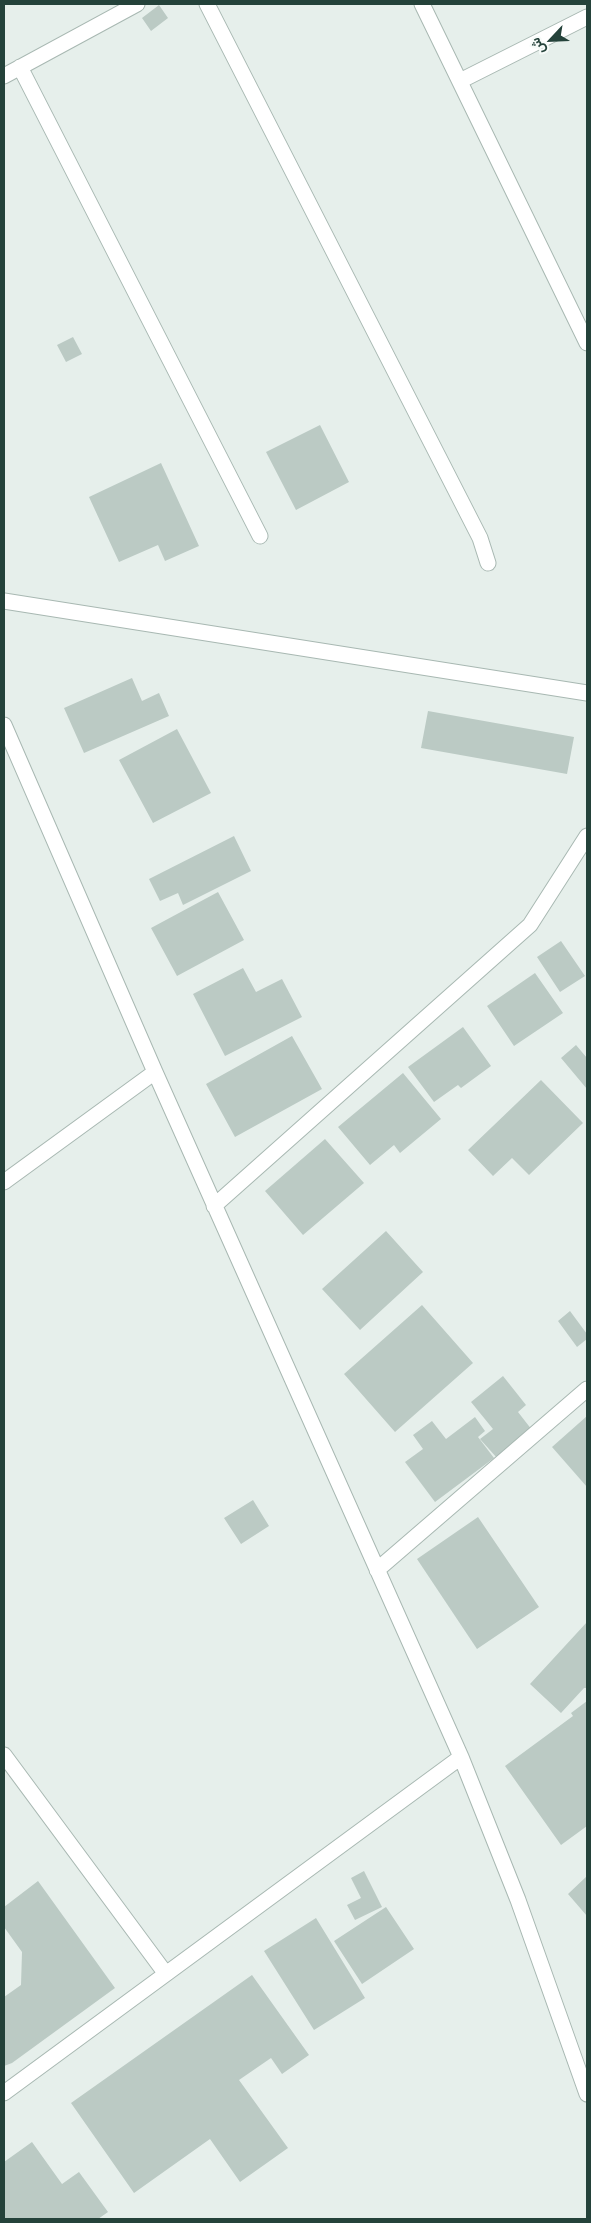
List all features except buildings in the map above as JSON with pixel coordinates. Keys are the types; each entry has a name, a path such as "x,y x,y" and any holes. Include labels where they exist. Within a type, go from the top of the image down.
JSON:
{"street":[{"path":"4,76 137,4"},
{"path":"207,4 475,529 488,563"},
{"path":"422,4 587,343"},
{"path":"460,81 587,17"},
{"path":"20,67 260,536"},
{"path":"4,601 587,693"},
{"path":"4,725 154,1072 461,1757 524,1917 587,2094"},
{"path":"214,1206 530,925 587,836"},
{"path":"4,1182 154,1072"},
{"path":"377,1570 587,1389"},
{"path":"4,1755 166,1974"},
{"path":"4,2093 461,1757"}]}
